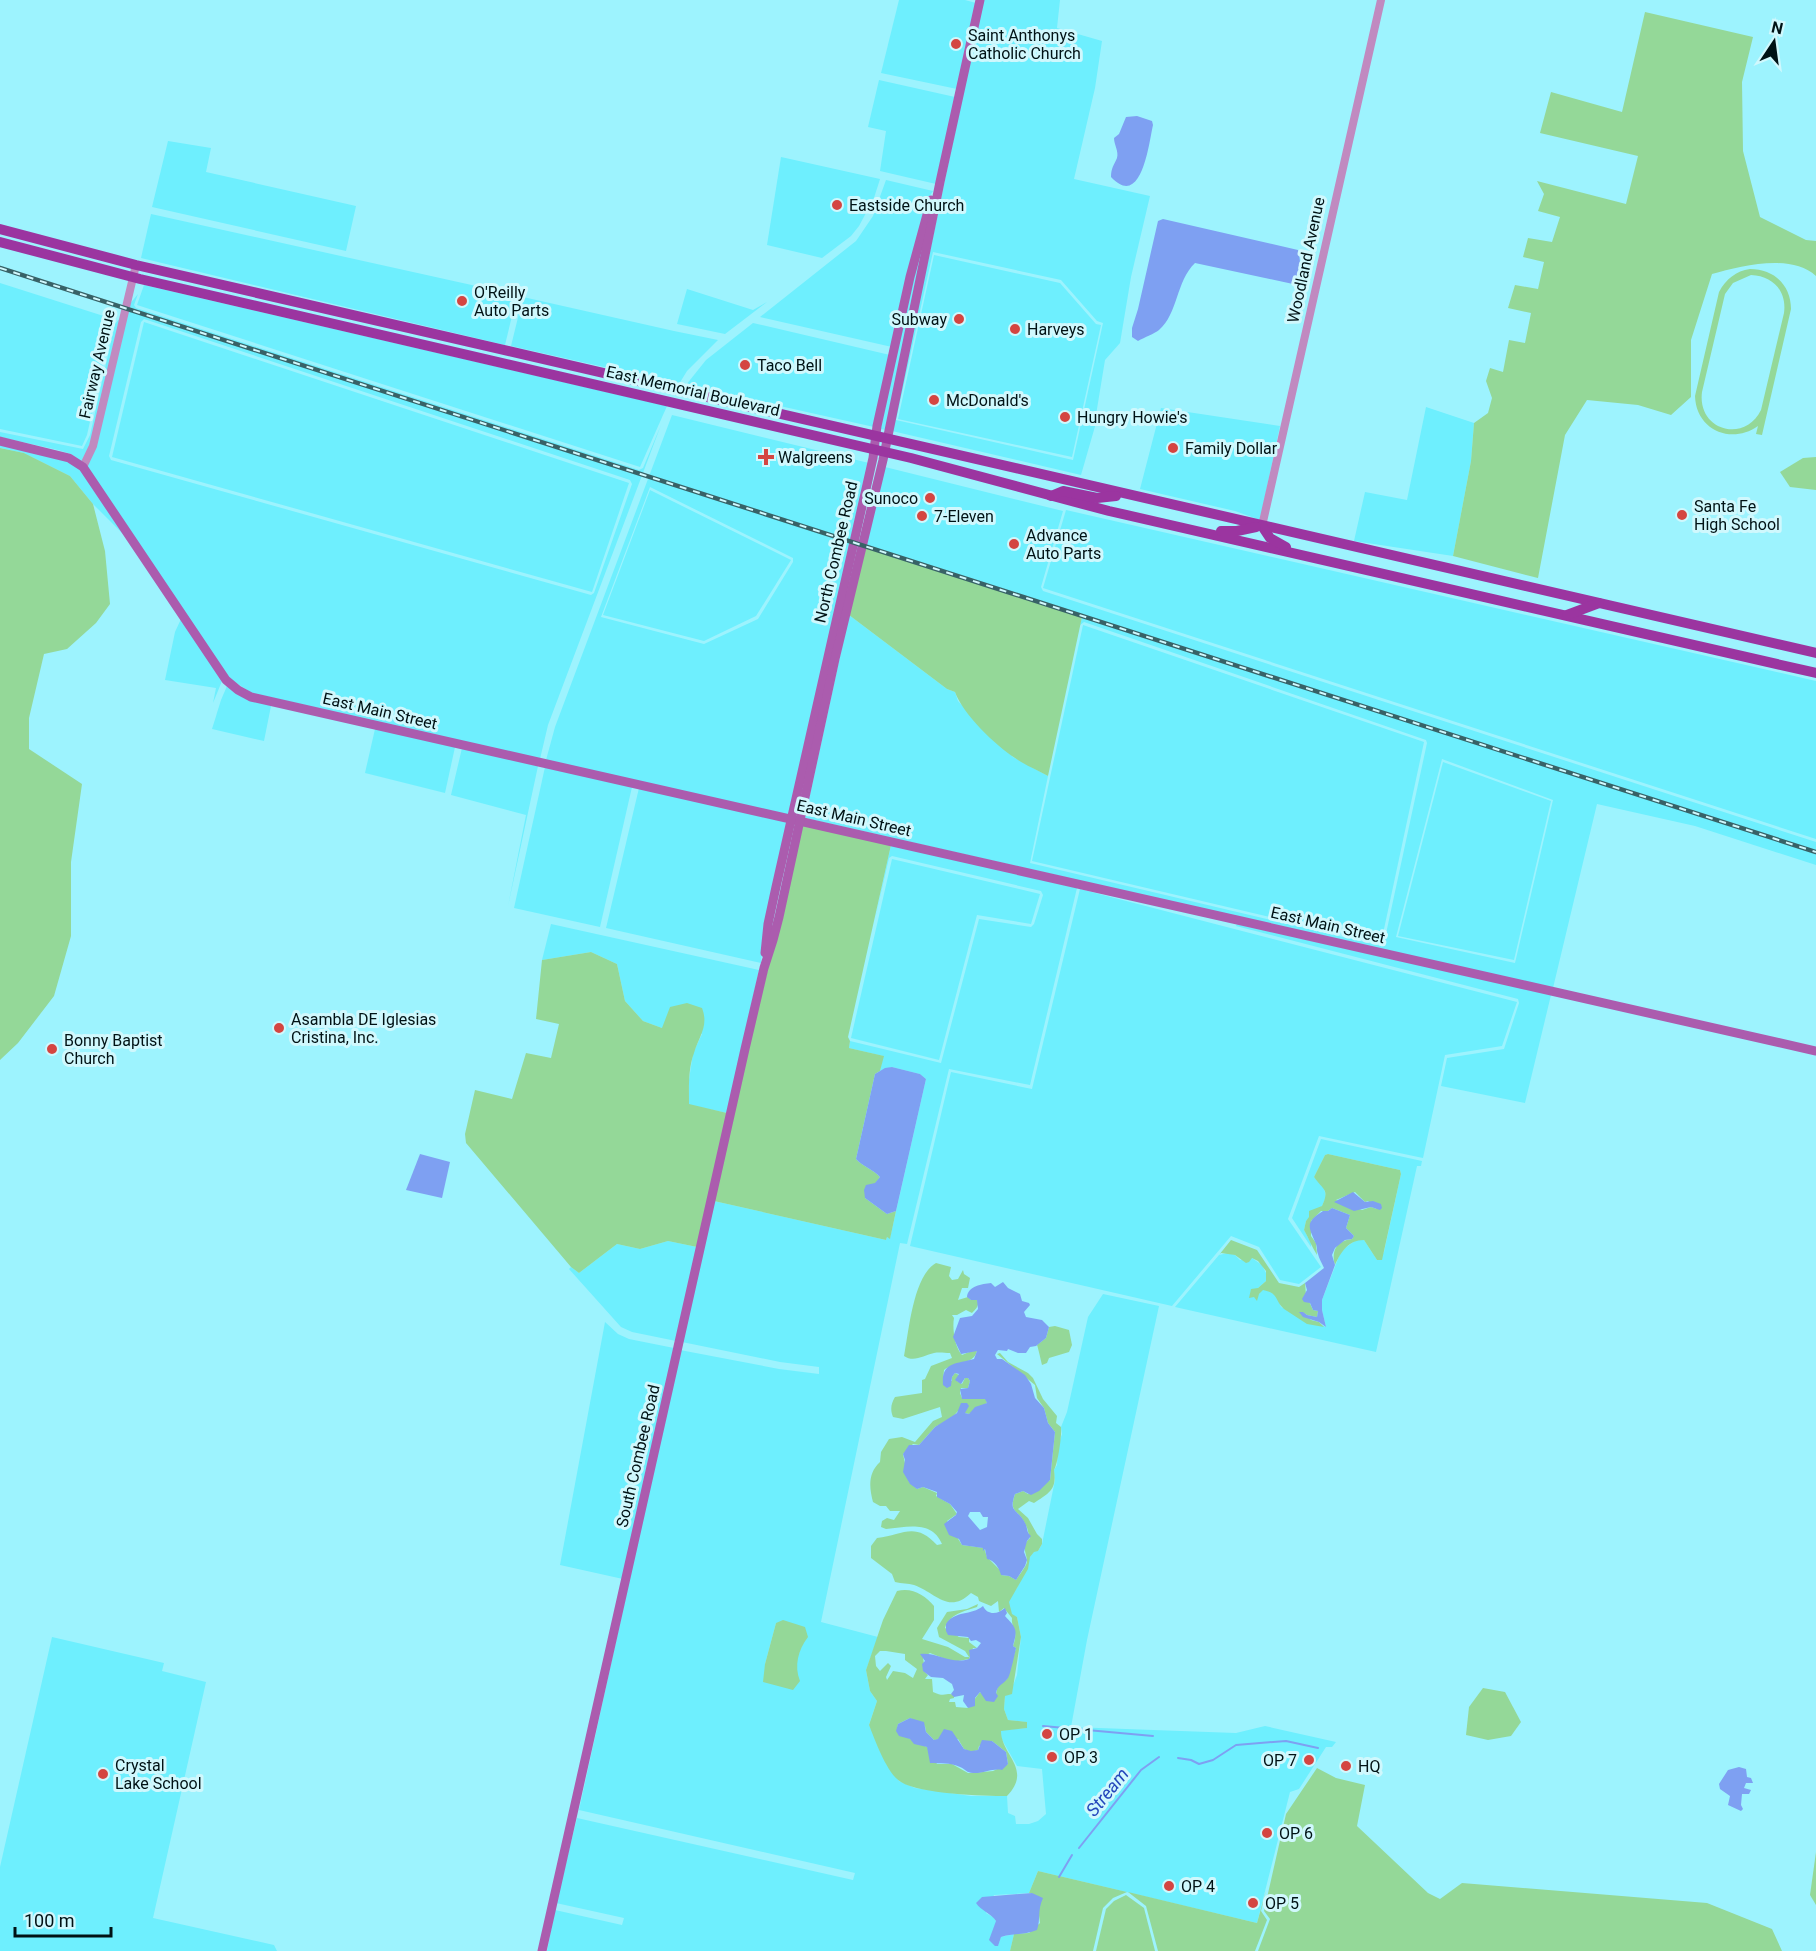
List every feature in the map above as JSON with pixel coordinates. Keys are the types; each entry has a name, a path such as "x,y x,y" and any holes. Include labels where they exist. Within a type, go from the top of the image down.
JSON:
{"main road":[{"name":"North Combee Road","path":"796,820 880,451 910,278 930,202 938,188 980,0"},
{"name":"East Memorial Boulevard","path":"0,229 136,265 1816,653"},
{"name":"East Memorial Boulevard","path":"0,242 133,277 880,451 1051,496 1191,529"},
{"path":"318,320 321,308"},
{"path":"603,386 665,393 679,390"},
{"name":"East Main Street","path":"0,441 57,454 83,467 226,680 251,697 1816,1051"},
{"path":"1051,496 1063,491 1097,498 1129,495"},
{"path":"1191,529 1237,531 1262,526 1270,538 1308,556"},
{"path":"1191,529 1816,673"},
{"path":"1544,591 1560,600 1567,616"},
{"path":"1567,616 1599,603 1603,615 1616,627"},
{"name":"South Combee Road","path":"542,1951 764,968 773,940 796,820"}],"street":[{"name":"Woodland Avenue","path":"1262,526 1381,0"},
{"name":"Fairway Avenue","path":"83,467 93,446 136,265"}],"shaded area":[{"path":"899,0 965,0 976,3 957,89 881,73"},
{"path":"983,0 1060,0 1057,28 1102,41 1095,88 1074,179 1150,196 1131,277 1120,343 1105,360 1096,415 1098,416 1081,475 892,431","holes":["933,252 1061,280 1097,321 1103,323 1073,460 896,420"]},
{"path":"879,80 955,97 936,184 880,171 886,131 868,127"},
{"path":"1137,116 1152,121 1149,145 1137,180 1130,185 1122,185 1111,177 1117,158 1114,138 1119,134 1126,117"},
{"path":"168,141 211,148 206,172 356,206 346,251 152,207"},
{"path":"781,157 880,179 874,198 859,226 851,236 822,258 767,245"},
{"path":"886,180 933,191 927,200 892,347 760,317 856,241 873,216"},
{"path":"151,214 517,295 505,345 141,258"},
{"path":"929,216 886,430 880,429 913,278"},
{"path":"1163,219 1298,250 1300,264 1298,276 1293,284 1195,263 1184,279 1174,307 1165,323 1157,331 1138,341 1132,337 1132,328 1158,221"},
{"path":"934,255 1060,283 1096,324 1101,325 1072,457 898,419"},
{"path":"0,283 113,319 87,435 82,446 0,429"},
{"path":"144,285 667,406 640,467 137,305"},
{"path":"687,289 753,310 767,302 725,334 677,324"},
{"path":"138,294 134,305 136,308 639,470 643,468 661,425 548,725 540,759 252,693 230,679 87,467 129,305","holes":["144,319 630,480 632,484 594,593 591,595 111,460 109,456 141,322"]},
{"path":"523,297 718,340 687,371 679,384 511,346"},
{"path":"120,318 90,445 82,462 71,454 58,450 0,437 0,432 83,449 90,435 115,324"},
{"path":"144,322 629,483 592,592 112,457"},
{"path":"753,323 890,355 874,427 686,385 706,360"},
{"path":"1426,407 1474,423 1471,461 1453,556 1354,541 1365,492 1407,500"},
{"path":"1161,408 1280,426 1260,520 1235,511 1140,489"},
{"path":"672,415 869,463 789,815 546,760 555,727","holes":["650,487 793,558 793,562 758,619 704,644 601,617"]},
{"path":"0,445 68,461 81,470 123,534 93,504 70,476 24,453 0,448"},
{"path":"885,467 1063,511 1041,587 1043,591 1816,842 1816,865 1695,826 1597,804 1553,988 805,818 849,615 947,689 955,692 958,701 1013,757 1048,776 1030,863 1381,946 1384,943 1426,740 1084,622 1080,625 1082,617 894,557 865,545","holes":["1442,759 1553,800 1515,963 1396,937"]},
{"path":"650,490 791,560 756,616 704,641 603,615"},
{"path":"1066,510 1816,681 1816,839 1043,588"},
{"path":"181,619 222,681 213,703 216,688 165,680 175,632"},
{"path":"1083,625 1424,742 1381,943 1032,861"},
{"path":"227,686 271,706 264,741 212,729"},
{"path":"375,729 455,747 445,793 365,773"},
{"path":"462,748 538,766 508,906 526,815 451,795"},
{"path":"1443,762 1551,801 1514,960 1398,936"},
{"path":"545,767 632,787 600,927 514,908"},
{"path":"639,788 788,822 765,924 761,963 606,928"},
{"path":"891,845 1077,888 1030,1085 949,1069 907,1244 900,1243 821,1622 878,1637 866,1670 870,1691 877,1701 869,1725 899,1781 915,1788 971,1796 1007,1796 1008,1813 1015,1816 1016,1824 1038,1821 1046,1814 1042,1769 1017,1766 1001,1738 1001,1730 1027,1728 1026,1722 1008,1720 1004,1709 1005,1696 1017,1675 1021,1637 1017,1617 1012,1615 1008,1602 1012,1592 1017,1588 1030,1557 1034,1551 1038,1551 1042,1544 1055,1480 1054,1470 1057,1465 1061,1427 1067,1412 1088,1317 1103,1294 1159,1306 1087,1640 1071,1727 1236,1733 1265,1726 1336,1742 1332,1747 1326,1747 1299,1789 1290,1792 1257,1923 1038,1871 1029,1893 994,1895 986,1913 996,1921 998,1945 1001,1937 1014,1934 1010,1951 547,1951 555,1910 622,1925 624,1918 556,1903 577,1818 853,1880 855,1873 579,1810 680,1350 779,1369 819,1374 819,1367 780,1362 682,1342 714,1201 886,1240 887,1237 890,1238 926,1079 920,1074 892,1067 880,1071 883,1056 849,1048 850,1041 941,1063 979,919 1031,927 1043,895 1041,891 892,856 889,858 874,923","holes":["776,1623 802,1644 797,1659 797,1673 765,1664"]},
{"path":"892,859 1040,894 1031,924 977,915 939,1060 851,1038"},
{"path":"1080,889 1517,1002 1502,1046 1445,1055 1423,1158 1319,1136 1288,1219 1321,1267 1299,1284 1280,1280 1259,1247 1231,1236 1172,1306 910,1246 951,1072 1032,1089"},
{"path":"551,924 759,970 727,1113 689,1105 689,1080 693,1053 702,1034 662,1028 643,1021 625,1001 617,964 591,952 542,960"},
{"path":"1237,924 1551,995 1525,1103 1441,1086 1447,1058 1504,1049 1519,1003 1518,999 1236,926"},
{"path":"892,1067 920,1074 926,1079 896,1211 887,1214 865,1198 866,1185 875,1183 880,1177 856,1159 875,1074"},
{"path":"1321,1139 1422,1161 1421,1166 1417,1166 1376,1352 1175,1307 1219,1255 1228,1253 1240,1260 1252,1258 1262,1265 1267,1275 1266,1281 1258,1288 1259,1294 1263,1289 1271,1291 1277,1296 1281,1307 1326,1327 1322,1300 1341,1251 1356,1240 1364,1240 1377,1260 1384,1252 1401,1174 1400,1170 1325,1155 1314,1177 1324,1188 1326,1197 1322,1206 1306,1221 1304,1230 1311,1247 1292,1218"},
{"path":"420,1154 450,1162 442,1198 406,1190"},
{"path":"1353,1192 1365,1202 1373,1201 1381,1204 1382,1208 1380,1210 1371,1207 1354,1211 1334,1202"},
{"path":"1332,1208 1350,1215 1346,1228 1354,1236 1335,1248 1332,1255 1335,1265 1322,1300 1326,1327 1303,1317 1299,1312 1317,1317 1318,1311 1313,1310 1310,1303 1302,1299 1307,1290 1305,1283 1324,1268 1318,1256 1310,1226 1317,1215"},
{"path":"668,1241 697,1247 676,1341 632,1332 621,1327 569,1269 571,1267 579,1273 617,1244 640,1249"},
{"path":"1003,1282 1008,1288 1020,1294 1022,1301 1030,1305 1024,1312 1026,1317 1042,1320 1049,1327 1046,1338 1036,1346 1030,1347 1026,1353 1008,1349 1007,1351 998,1350 995,1355 997,1359 1002,1359 1025,1375 1031,1384 1035,1398 1044,1408 1048,1423 1055,1432 1050,1480 1039,1491 1031,1495 1023,1491 1015,1494 1013,1500 1013,1508 1022,1518 1031,1536 1024,1552 1027,1560 1025,1566 1016,1580 1001,1575 995,1563 987,1559 985,1549 983,1551 983,1548 962,1545 959,1539 949,1535 944,1524 957,1512 950,1504 937,1497 937,1492 923,1487 917,1489 910,1484 903,1472 905,1460 903,1454 909,1445 919,1445 935,1427 957,1413 961,1403 967,1403 969,1406 965,1413 969,1414 975,1407 987,1403 985,1399 962,1399 960,1389 968,1388 970,1381 968,1378 965,1378 961,1384 955,1380 959,1374 955,1373 951,1386 947,1388 943,1385 943,1377 947,1368 956,1363 974,1359 977,1351 961,1354 953,1337 960,1318 972,1316 978,1309 977,1300 967,1297 968,1293 976,1286 984,1284 991,1283 995,1287","holes":["970,1512 980,1512 983,1517 988,1517 987,1527 980,1530 968,1516"]},
{"path":"605,1322 618,1334 629,1339 674,1348 623,1579 560,1565"},
{"path":"983,1606 993,1613 1005,1608 1007,1613 1005,1616 1015,1629 1013,1646 1016,1648 1009,1676 998,1688 996,1693 998,1696 994,1702 986,1701 980,1692 975,1698 975,1706 968,1708 963,1701 964,1695 954,1697 951,1694 954,1690 952,1684 943,1678 931,1677 923,1671 922,1664 925,1661 920,1654 950,1660 969,1659 969,1650 977,1648 981,1643 976,1640 971,1641 968,1637 948,1635 946,1624 958,1615"},
{"name":"Crystal Lake School","path":"52,1637 164,1663 162,1671 206,1682 153,1918 274,1945 277,1951 0,1951 0,1867"},
{"path":"910,1718 924,1722 926,1732 934,1740 938,1739 944,1729 952,1731 964,1749 971,1751 978,1750 982,1740 992,1741 1006,1752 1008,1764 1002,1770 976,1773 952,1764 930,1763 927,1747 914,1744 910,1739 899,1736 896,1731 898,1724"},
{"path":"1739,1767 1746,1769 1747,1777 1751,1778 1753,1783 1746,1783 1744,1788 1751,1790 1749,1794 1742,1794 1743,1809 1741,1811 1728,1805 1730,1796 1720,1789 1719,1784 1728,1770"},
{"path":"1032,1893 1043,1898 1037,1930 1001,1937 998,1946 995,1946 989,1940 996,1921 976,1903 982,1897"}],"green space":[{"path":"1645,12 1753,37 1742,82 1743,151 1760,217 1806,240 1816,241 1816,276 1806,269 1780,263 1751,265 1712,274 1691,340 1691,397 1671,415 1638,405 1587,400 1565,435 1538,578 1453,556 1471,461 1474,423 1488,413 1492,398 1486,381 1490,368 1503,372 1509,340 1525,343 1531,313 1508,308 1515,285 1538,289 1544,262 1523,257 1528,238 1552,242 1560,217 1538,211 1544,194 1537,181 1626,204 1638,156 1540,133 1551,92 1622,112"},
{"path":"1750,269 1767,272 1780,280 1788,293 1791,309 1762,435 1756,434 1758,426 1748,432 1726,434 1717,431 1701,418 1695,396 1719,292 1732,276","holes":["1751,275 1759,276 1777,286 1783,298 1784,313 1761,410 1753,421 1744,427 1723,428 1707,416 1702,405 1702,392 1725,294 1733,283"]},
{"path":"0,448 24,453 70,476 93,504 105,551 110,604 96,623 67,649 44,654 29,718 29,749 82,784 71,862 71,936 54,996 18,1043 0,1060"},
{"path":"1816,457 1816,490 1790,487 1780,472 1803,458"},
{"path":"865,545 894,557 1082,617 1048,776 1007,753 972,719 955,692 947,689 849,615"},
{"path":"803,825 891,845 848,1037 849,1048 884,1056 880,1071 875,1074 856,1159 880,1177 865,1198 887,1214 896,1211 890,1239 887,1237 886,1240 714,1201"},
{"path":"591,952 617,964 625,1001 643,1021 662,1028 670,1007 687,1003 702,1008 704,1026 691,1065 689,1104 727,1113 697,1247 668,1241 640,1249 617,1244 579,1273 571,1267 466,1143 465,1134 475,1090 512,1099 526,1053 551,1058 559,1024 536,1019 542,960"},
{"path":"1325,1155 1400,1170 1382,1260 1377,1260 1364,1240 1349,1244 1335,1265 1336,1247 1354,1236 1346,1228 1350,1215 1332,1208 1328,1211 1321,1211 1311,1221 1311,1236 1316,1243 1317,1255 1304,1230 1309,1211 1322,1206 1324,1200 1324,1190 1314,1177","holes":["1355,1192 1365,1202 1368,1201 1377,1209 1371,1207 1362,1210 1336,1200"]},
{"path":"1231,1240 1257,1250 1279,1283 1299,1287 1305,1283 1306,1295 1313,1310 1318,1311 1317,1317 1303,1312 1311,1320 1319,1322 1324,1327 1307,1324 1284,1309 1274,1295 1268,1291 1263,1290 1257,1301 1254,1297 1249,1298 1251,1289 1258,1288 1266,1281 1266,1271 1258,1261 1252,1258 1246,1263 1235,1255 1221,1253 1219,1255"},
{"path":"936,1263 951,1267 949,1276 952,1280 958,1279 963,1270 964,1274 970,1278 968,1288 962,1288 958,1300 968,1297 971,1300 977,1300 977,1307 972,1313 966,1310 952,1315 953,1327 962,1355 977,1351 972,1359 944,1370 943,1381 952,1381 955,1373 959,1375 957,1381 962,1384 965,1378 968,1378 970,1381 968,1388 961,1388 962,1398 986,1399 987,1403 969,1414 965,1413 965,1410 958,1411 951,1419 935,1427 919,1445 913,1444 903,1454 909,1482 917,1489 923,1487 937,1493 936,1496 950,1504 957,1514 947,1521 962,1545 984,1548 987,1557 1001,1571 1001,1575 1016,1580 1027,1562 1025,1547 1030,1538 1023,1519 1014,1508 1013,1500 1015,1494 1023,1491 1028,1494 1050,1480 1055,1432 1048,1423 1044,1408 1037,1398 1035,1385 997,1354 1000,1353 1008,1362 1033,1378 1043,1399 1057,1416 1056,1423 1061,1427 1053,1487 1034,1503 1029,1501 1018,1509 1028,1518 1042,1539 1042,1544 1038,1551 1030,1557 1028,1569 1009,1602 1012,1614 1017,1617 1021,1637 1012,1694 1005,1696 1004,1709 1008,1720 1027,1722 1027,1728 1001,1731 1002,1740 1017,1770 1014,1786 1007,1796 937,1792 901,1782 886,1764 869,1725 877,1701 870,1691 866,1670 883,1620 897,1591 908,1590 918,1593 934,1606 934,1620 922,1639 948,1647 965,1657 969,1657 965,1651 939,1637 937,1628 947,1612 967,1609 978,1604 977,1607 954,1616 945,1628 959,1637 969,1638 969,1642 977,1648 973,1648 969,1659 953,1662 930,1653 923,1657 925,1672 928,1675 925,1679 932,1679 933,1692 940,1695 954,1695 949,1702 955,1702 956,1707 968,1708 980,1692 984,1696 996,1694 998,1685 1007,1679 1016,1648 1013,1646 1015,1633 1012,1618 1004,1608 999,1612 998,1601 991,1606 979,1601 978,1597 971,1593 955,1602 942,1600 922,1588 895,1582 892,1574 871,1558 871,1546 877,1538 908,1531 922,1533 937,1545 942,1544 938,1536 925,1528 886,1529 881,1527 882,1521 887,1518 894,1520 900,1511 890,1511 886,1506 873,1502 870,1486 873,1471 880,1462 881,1452 889,1439 902,1437 915,1442 933,1421 942,1417 940,1407 903,1419 893,1417 891,1411 895,1397 922,1393 922,1380 925,1379 931,1366 952,1358 950,1353 934,1353 915,1359 904,1356 913,1305 928,1270","holes":["880,1651 905,1654 905,1660 917,1669 913,1678 905,1673 893,1671 887,1680 891,1666 888,1663 880,1671 876,1666 875,1656","910,1718 925,1726 926,1732 934,1740 958,1739 964,1749 971,1752 992,1741 1006,1752 1008,1764 993,1771 973,1773 968,1773 952,1764 937,1764 927,1747 897,1731 898,1724"]},
{"path":"1055,1326 1069,1330 1072,1345 1069,1352 1049,1358 1047,1363 1042,1365 1037,1345 1046,1338 1049,1327"},
{"path":"783,1620 805,1627 808,1637 798,1658 797,1670 800,1681 793,1690 763,1682 765,1664 776,1623"},
{"path":"1483,1688 1505,1692 1521,1722 1511,1736 1488,1740 1466,1735 1469,1707"},
{"path":"1317,1768 1336,1778 1365,1785 1357,1826 1428,1893 1440,1899 1462,1883 1707,1903 1772,1929 1782,1951 1258,1951 1270,1919 1264,1911 1286,1814"},
{"path":"1816,1852 1816,1905 1810,1895"},
{"path":"1038,1871 1127,1892 1113,1898 1103,1908 1093,1951 1010,1951 1014,1934 1029,1933 1040,1923 1038,1908 1032,1893 1029,1893"},
{"path":"1266,1890 1261,1911 1267,1920 1255,1951 1158,1951 1146,1906 1128,1892 1257,1923"},
{"path":"1126,1895 1144,1908 1155,1951 1096,1951 1106,1909 1114,1901"}],"waterway":[{"name":"Stream","path":"1043,1726 1153,1736"},
{"name":"Stream","path":"1178,1758 1199,1764 1213,1760 1236,1745 1286,1741 1318,1748"},
{"name":"Stream","path":"1079,1848 1141,1770 1159,1757"},
{"name":"Stream","path":"1059,1877 1072,1855"}],"railway":[{"path":"0,268 1816,852"}],"place":[{"name":"Saint Anthonys Catholic Church","path":"956,44"},
{"name":"Eastside Church","path":"837,205"},
{"name":"O'Reilly Auto Parts","path":"462,301"},
{"name":"Subway","path":"959,319"},
{"name":"Harveys","path":"1015,329"},
{"name":"Taco Bell","path":"745,365"},
{"name":"McDonald's","path":"934,400"},
{"name":"Hungry Howie's","path":"1065,417"},
{"name":"Family Dollar","path":"1173,448"},
{"name":"Walgreens","path":"766,457"},
{"name":"Sunoco","path":"930,498"},
{"name":"Santa Fe High School","path":"1682,515"},
{"name":"7-Eleven","path":"922,516"},
{"name":"Advance Auto Parts","path":"1014,544"},
{"name":"Asambla DE Iglesias Cristina, Inc.","path":"279,1028"},
{"name":"Bonny Baptist Church","path":"52,1049"},
{"name":"OP 1","path":"1047,1734"},
{"name":"OP 3","path":"1052,1757"},
{"name":"OP 7","path":"1309,1760"},
{"name":"HQ","path":"1346,1766"},
{"name":"Crystal Lake School","path":"103,1774"},
{"name":"OP 6","path":"1267,1833"},
{"name":"OP 4","path":"1169,1886"},
{"name":"OP 5","path":"1253,1903"}]}
